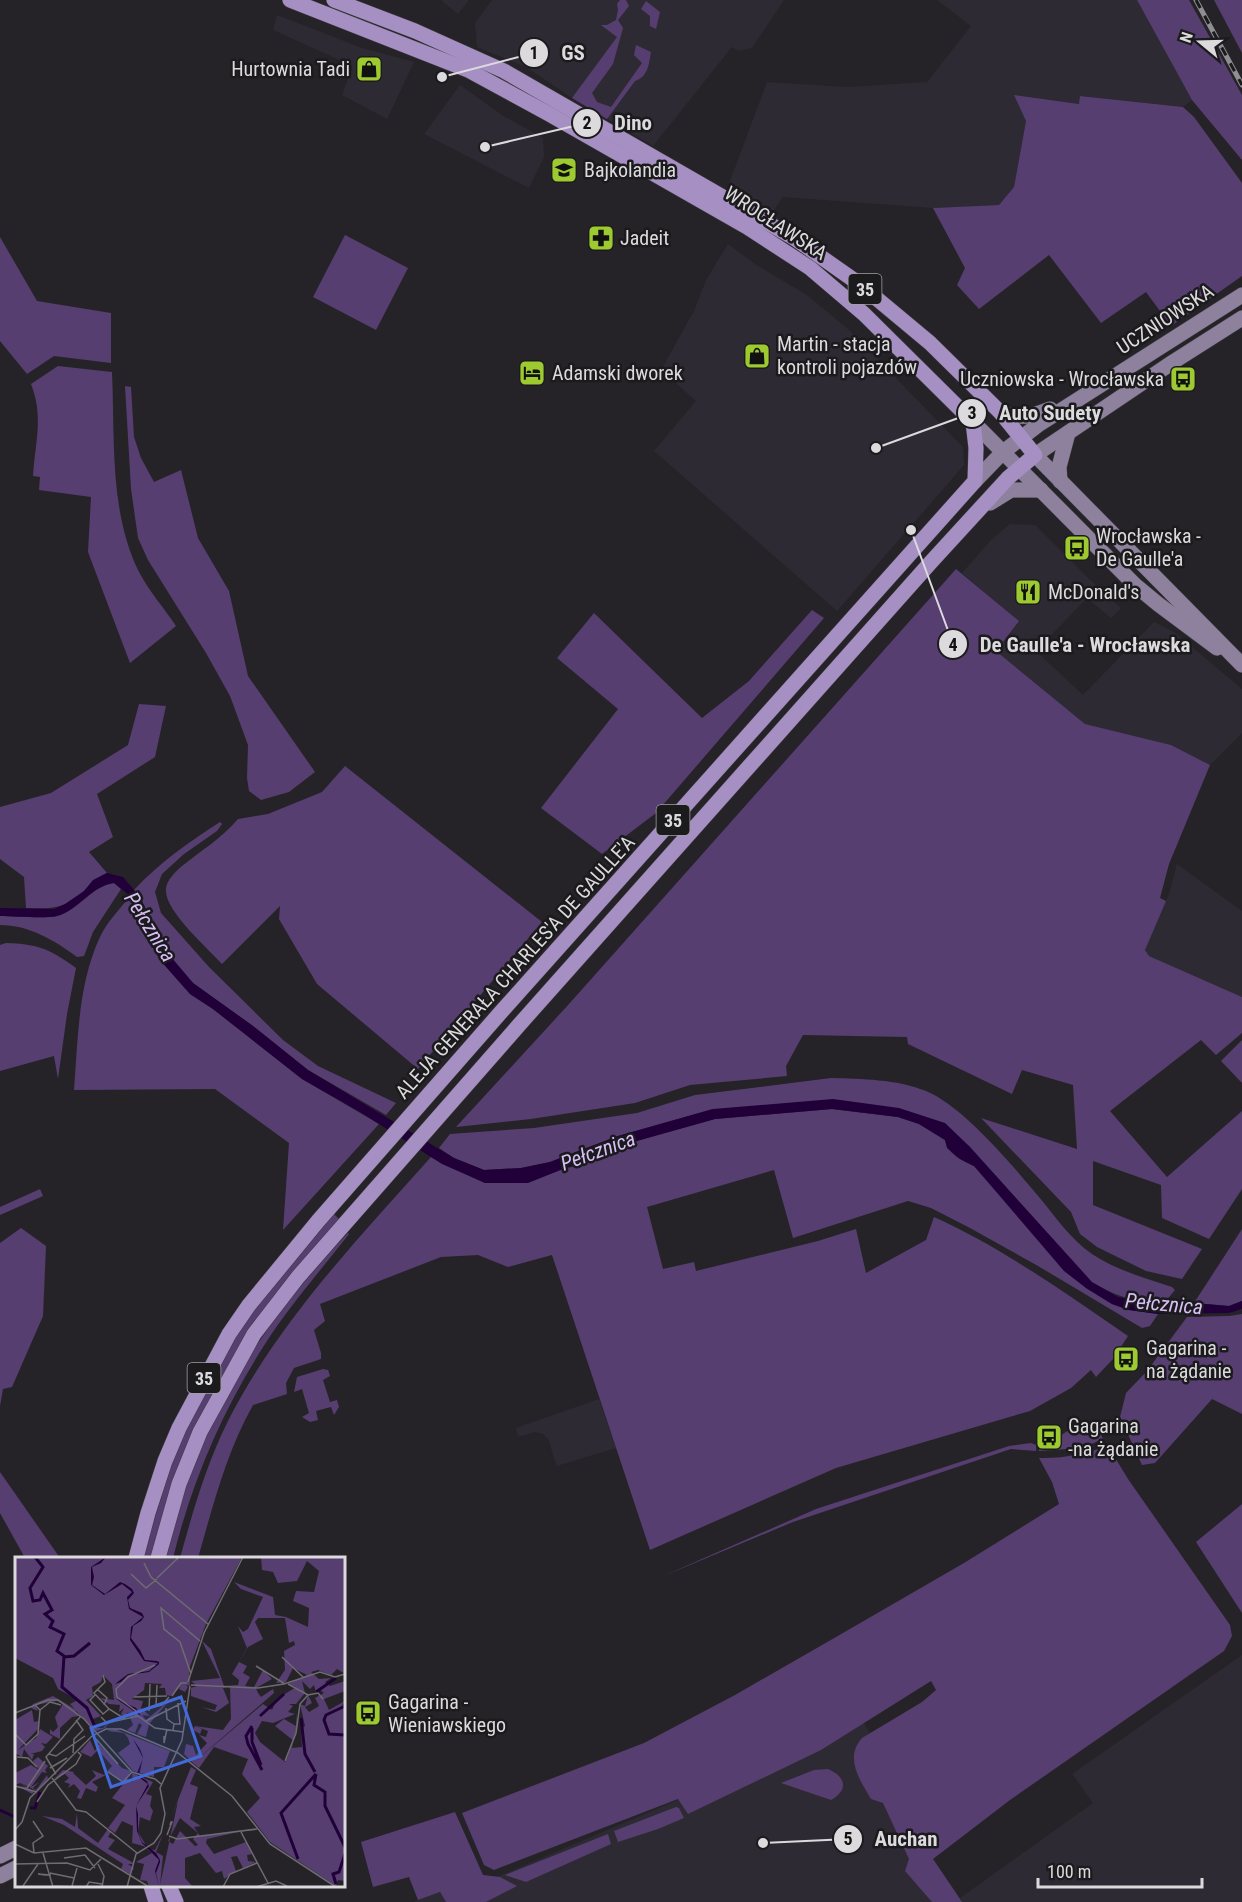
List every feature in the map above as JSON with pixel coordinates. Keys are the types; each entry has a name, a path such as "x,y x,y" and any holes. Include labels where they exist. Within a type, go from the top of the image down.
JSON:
{"main road":[{"name":"WROCŁAWSKA","path":"290,0 468,70 755,232 810,268 840,293 973,422 1135,585 1242,665"},
{"name":"WROCŁAWSKA","path":"334,0 415,31 504,71 794,238 882,302 937,350 1001,413 1035,455 1242,665"},
{"name":"UCZNIOWSKA","path":"1003,452 1073,402 1242,295"},
{"name":"UCZNIOWSKA","path":"1035,455 1242,318"},
{"path":"1001,413 1024,418 1032,417 1073,402"},
{"path":"973,422 976,448 975,481"},
{"path":"1060,481 1059,467 1068,433"},
{"name":"ALEJA GENERAŁA CHARLES'A DE GAULLE'A","path":"136,1557 148,1513 178,1428 229,1334 249,1305 318,1221 501,1012 1003,452"},
{"name":"35","path":"158,1557 164,1532 189,1457 254,1334 298,1277 519,1025 977,512 1019,468 1035,455"},
{"path":"977,512 1006,492 1018,489 1041,490"},
{"path":"845,627 861,642"},
{"path":"0,1856 15,1848"},
{"path":"0,1876 15,1868"},
{"path":"151,1887 156,1902"},
{"path":"169,1887 176,1902"}],"shaded area":[{"path":"441,0 469,0 458,14"},
{"path":"492,0 784,0 752,48 738,51 732,47 653,146 572,98 526,67 477,47 475,23"},
{"path":"620,0 626,0 629,6 618,20 623,28 613,64 592,93 597,102 611,107 642,63 634,55 636,45 651,52 645,73 635,81 607,119 572,98 617,37 601,25 607,25 616,20 617,4"},
{"path":"937,0 1137,0 1192,100 1183,107 1081,96 1080,104 1014,95 1026,121 1014,187 999,205 933,208 783,197 772,213 727,189 767,82 847,87 927,82 971,26"},
{"path":"1137,0 1189,0 1242,95 1242,160 1192,100"},
{"path":"1214,0 1242,0 1242,53"},
{"path":"646,1 660,12 656,29 650,26 650,16 641,9"},
{"path":"277,15 362,48 414,62 387,119 342,95 353,66 273,30"},
{"path":"460,85 502,115 543,138 544,157 529,188 424,134"},
{"path":"1014,95 1079,104 1080,96 1183,107 1194,117 1242,183 1242,276 1171,326 1146,292 1101,323 1049,255 979,309 957,285 965,268 933,208 999,205 1014,187 1026,121"},
{"path":"345,235 408,268 376,330 313,297"},
{"path":"0,237 37,301 111,313 111,363 54,356 27,374 0,341"},
{"path":"728,244 755,264 807,295 849,330 963,447 964,465 837,611 654,451 696,401 661,370 694,311 706,280"},
{"path":"58,366 112,372 115,474 118,500 129,549 139,572 176,626 130,663 88,552 91,497 39,490 40,477 33,476 38,419 31,384"},
{"path":"125,386 131,387 134,437 141,458 154,482 181,470 198,538 229,591 248,676 315,772 289,792 261,800 249,791 248,745 230,696 148,560 138,538 131,489"},
{"path":"1010,524 1035,525 1121,608 1111,618 1087,598 1036,651 1083,695 1154,622 1174,632 1242,689 1242,733 1210,765 1171,745 1085,724 996,651 1018,621 962,573 992,539"},
{"path":"956,569 1019,621 996,651 1085,724 1171,745 1210,765 1169,864 1160,898 1166,901 1145,950 1149,956 1242,997 1242,1033 1216,1055 1201,1040 1110,1111 1167,1177 1242,1111 1242,1189 1209,1239 1162,1218 1161,1185 1093,1161 1093,1205 1202,1249 1182,1279 1146,1271 1097,1247 1080,1234 1071,1212 981,1118 1077,1149 1073,1085 1022,1070 1012,1094 908,1044 907,1037 803,1035 786,1066 787,1076 690,1085 635,1103 531,1119 456,1127 569,1004"},
{"path":"812,610 824,618 656,813 602,854 541,808 618,709 557,658 594,613 702,718 749,681"},
{"path":"139,704 166,706 155,757 97,794 113,837 89,852 107,873 94,880 77,897 64,905 50,908 26,908 24,877 0,859 0,807 51,793 128,745"},
{"path":"345,766 542,922 418,1069 317,984 279,919 280,906 222,964 197,939 179,917 167,897 167,885 175,873 219,838 238,819 268,814 322,792"},
{"path":"220,822 222,824 217,831 184,854 162,874 155,892 161,913 209,967 283,1040 318,1066 396,1103 386,1115 308,1070 253,1026 193,983 166,952 134,890 175,853"},
{"path":"1177,864 1242,911 1242,997 1146,953 1145,946 1169,894"},
{"path":"114,883 121,889 93,932 84,956 77,957 50,939 31,931 0,925 0,916 57,916 72,909 98,889"},
{"path":"130,896 160,960 190,994 213,1009 302,1079 379,1124 283,1230 289,1143 215,1089 74,1090 80,1012 87,974 103,931"},
{"path":"6,943 43,949 59,956 76,968 58,1079 54,1056 0,1071 0,945"},
{"path":"1242,1040 1242,1083 1221,1061"},
{"path":"831,1078 879,1080 903,1084 926,1091 940,1099 987,1138 1016,1169 1070,1235 1084,1248 1111,1265 1175,1290 1165,1302 1144,1302 1118,1295 1091,1282 969,1146 899,1108 713,1109 618,1136 550,1162 521,1168 484,1170 454,1158 439,1148 450,1134 534,1128 637,1113 695,1095"},
{"path":"832,1109 898,1117 919,1124 945,1140 953,1153 974,1166 1086,1288 1112,1304 1129,1310 1158,1314 1150,1326 1142,1328 970,1228 931,1208 908,1201 793,1238 774,1170 647,1207 663,1269 694,1262 696,1271 818,1241 856,1229 866,1273 926,1240 934,1217 1009,1257 1128,1336 1113,1359 1096,1377 1091,1370 1071,1388 1030,1411 836,1468 650,1550 552,1255 508,1267 478,1255 441,1257 320,1304 325,1321 314,1330 321,1359 294,1368 286,1383 287,1394 253,1405 228,1461 198,1557 180,1557 213,1454 248,1384 295,1315 375,1219 431,1157 485,1183 572,1167 626,1144 715,1119"},
{"path":"40,1189 43,1196 0,1215 0,1207"},
{"path":"334,1214 340,1220 243,1342 218,1383 183,1456 152,1557 142,1557 178,1445 234,1339 254,1310"},
{"path":"21,1228 46,1246 43,1316 12,1387 3,1389 0,1406 0,1243"},
{"path":"1242,1229 1242,1301 1229,1306 1194,1303"},
{"path":"348,1233 285,1315 249,1369 222,1421 199,1474 173,1557 165,1557 194,1463 223,1400 280,1312"},
{"path":"1242,1314 1242,1414 1212,1399 1155,1463 1142,1465 1120,1417 1126,1393 1147,1371 1187,1317"},
{"path":"323,1369 328,1370 330,1376 323,1380 330,1402 337,1400 339,1407 334,1415 331,1407 316,1411 318,1420 310,1422 302,1417 309,1413 302,1389 294,1392 297,1377"},
{"path":"599,1399 616,1448 557,1466 548,1439 543,1434 535,1432 518,1437 516,1428"},
{"path":"1081,1422 1096,1425 1103,1439 1082,1448 1039,1451 1039,1444 1060,1436"},
{"path":"1031,1443 1036,1445 1036,1451 1011,1449 793,1522 661,1577 816,1509 1009,1446"},
{"path":"1108,1446 1128,1479 1230,1625 1232,1636 1224,1651 1010,1800 933,1859 962,1902 932,1902 905,1871 909,1859 883,1803 871,1799 859,1777 854,1761 854,1753 862,1738 922,1702 936,1690 931,1681 821,1750 688,1814 678,1799 494,1870 484,1865 462,1813 644,1743 735,1695 964,1563 1059,1504 1052,1482 1039,1458 1057,1458"},
{"path":"0,1472 59,1557 24,1557 0,1513"},
{"path":"1242,1504 1242,1613 1196,1542"},
{"path":"1242,1655 1242,1902 450,1902 485,1882 751,1769 855,1707 886,1762 925,1847 960,1898 1093,1803 1072,1774"},
{"path":"828,1769 839,1776 843,1784 841,1792 831,1800 781,1783 814,1770"},
{"path":"676,1807 679,1808 684,1818 618,1842 614,1831"},
{"path":"455,1812 483,1875 500,1877 517,1886 486,1902 446,1902 440,1892 418,1900 409,1877 373,1887 361,1842"},
{"path":"608,1834 611,1844 526,1882 505,1875"},
{"path":"440,1892 446,1902 413,1902"}],"water":[{"name":"Pełcznica","path":"107,873 123,877 140,897 166,951 193,983 253,1026 308,1070 454,1158 484,1170 521,1168 550,1162 618,1136 713,1109 833,1099 899,1108 945,1123 969,1146 1092,1282 1118,1297 1150,1303 1229,1306 1242,1301 1242,1309 1229,1313 1158,1314 1129,1310 1112,1304 1064,1271 974,1166 960,1159 947,1148 945,1140 919,1124 898,1117 832,1109 715,1119 626,1144 528,1183 485,1183 442,1164 360,1112 302,1079 213,1009 190,994 160,960 130,896 114,883 98,889 72,909 57,916 0,916 0,908 54,909 84,891 93,880"}],"waterway":[{"path":"0,1810 15,1817"}],"railway":[{"path":"1196,0 1242,85"}],"place":[{"name":"Hurtownia Tadi","path":"369,69"},
{"name":"GS","path":"442,77"},
{"name":"Dino","path":"485,147"},
{"name":"Bajkolandia","path":"564,170"},
{"name":"Jadeit","path":"601,238"},
{"name":"Martin - stacja kontroli pojazdów","path":"757,356"},
{"name":"Adamski dworek","path":"532,373"},
{"name":"Uczniowska - Wrocławska","path":"1183,379"},
{"name":"Auto Sudety","path":"876,448"},
{"name":"De Gaulle'a - Wrocławska","path":"911,530"},
{"name":"Wrocławska - De Gaulle'a","path":"1077,548"},
{"name":"McDonald's","path":"1028,592"},
{"name":"Gagarina - na żądanie","path":"1126,1359"},
{"name":"Gagarina -na żądanie","path":"1049,1437"},
{"name":"Gagarina - Wieniawskiego","path":"368,1713"},
{"name":"Auchan","path":"763,1843"}]}
